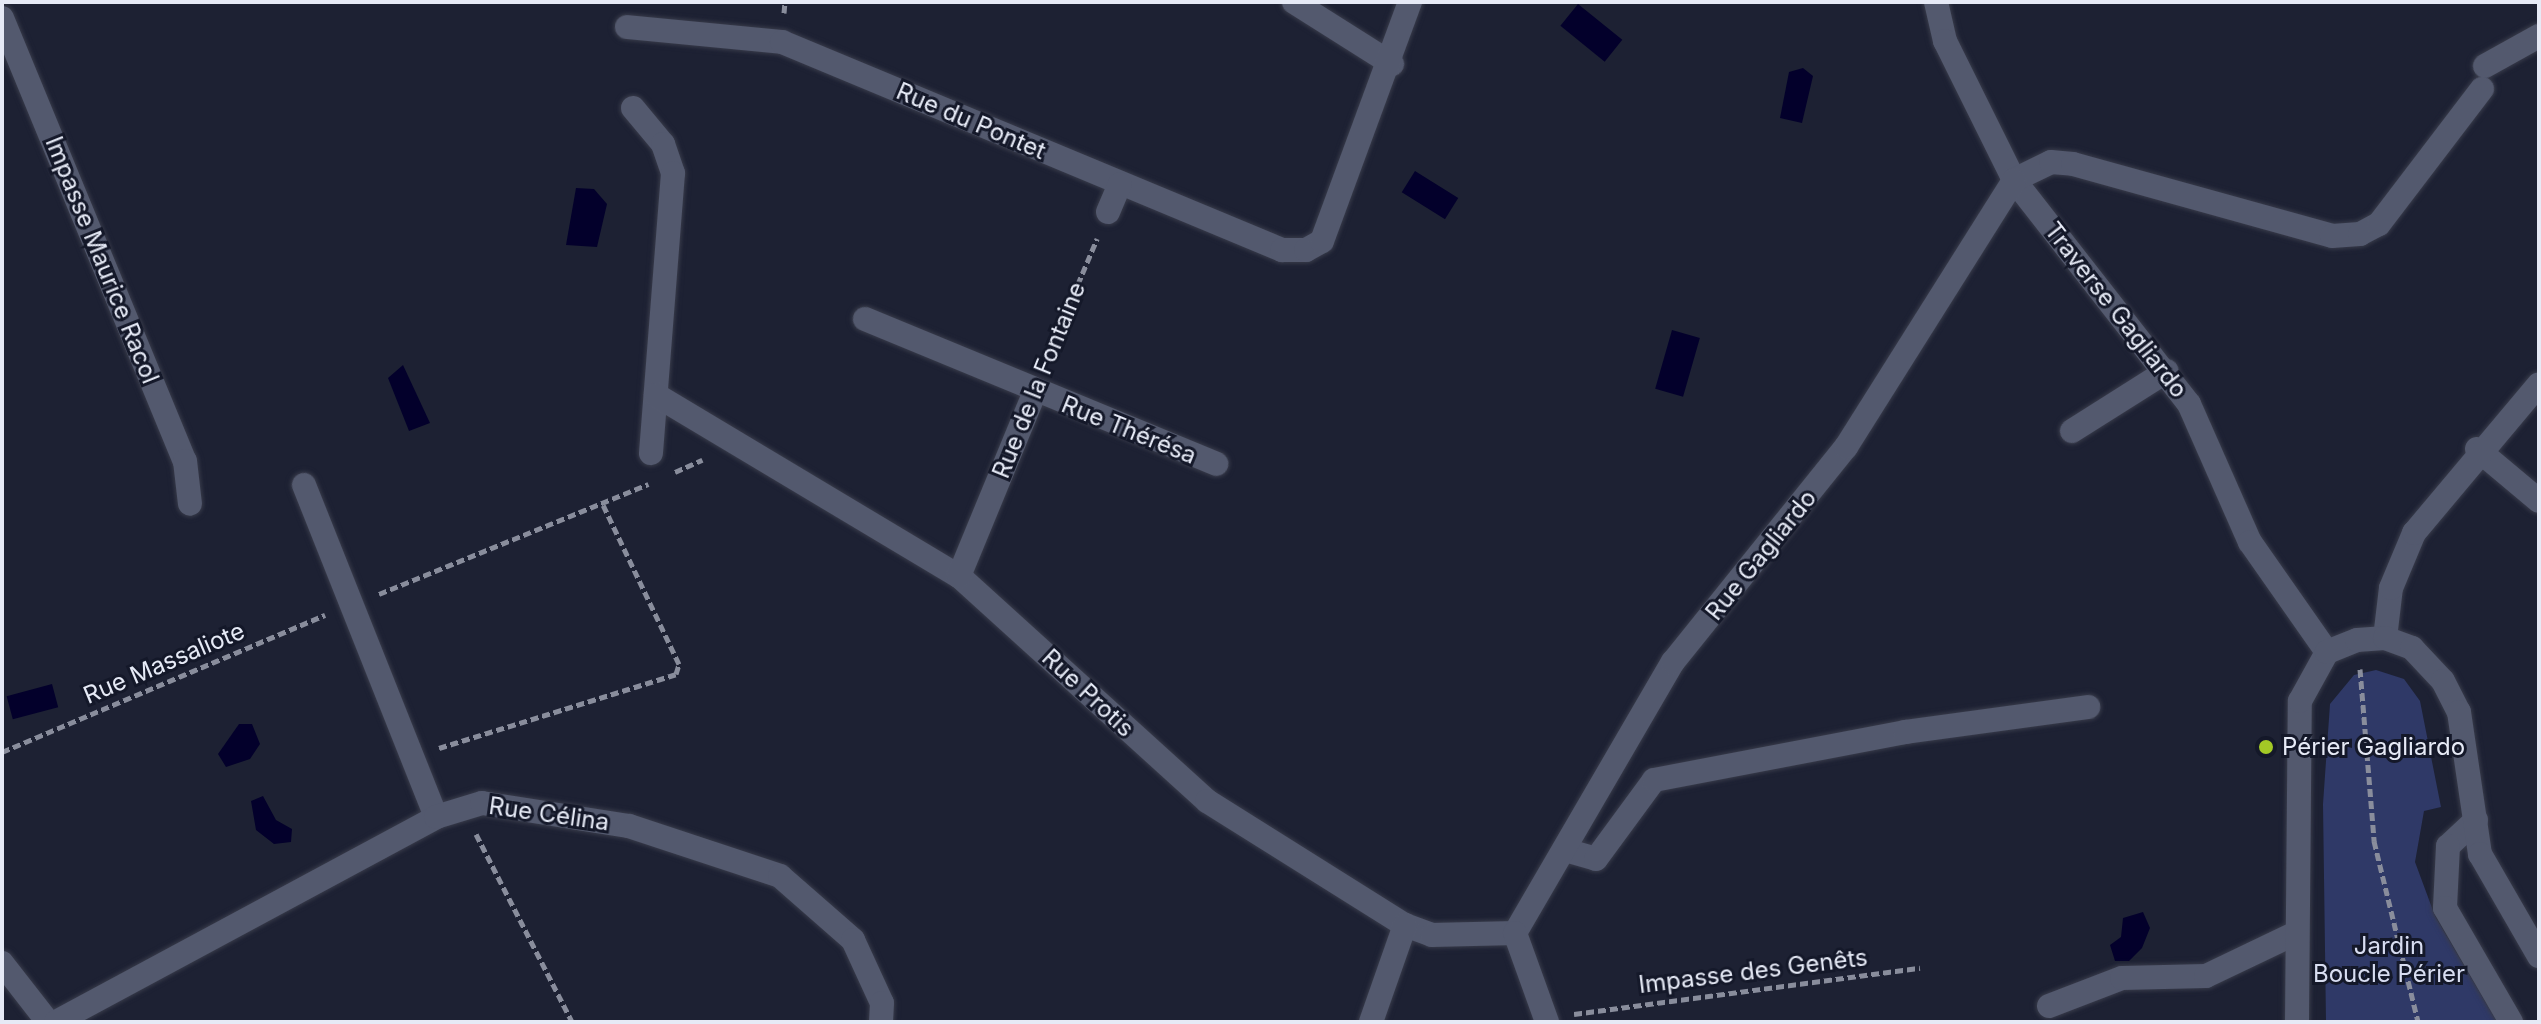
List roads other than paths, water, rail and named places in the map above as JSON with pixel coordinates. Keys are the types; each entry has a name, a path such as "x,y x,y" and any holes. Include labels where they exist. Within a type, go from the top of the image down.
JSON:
{"street":[{"path":"1294,2 1392,64 1410,2"},
{"name":"Traverse Gagliardo","path":"1936,2 1945,41 2014,180 2167,371 2189,404 2250,542 2327,652"},
{"name":"Impasse Maurice Racol","path":"2,18 185,461 190,504"},
{"name":"Rue du Pontet","path":"627,27 782,42 1282,250 1306,250 1322,241 1392,64"},
{"path":"2014,180 2051,162 2073,164 2332,236 2360,234 2379,224 2484,77 2539,36"},
{"path":"633,108 663,144 673,173 665,400 651,453"},
{"name":"Rue Gagliardo","path":"1515,933 1673,662 1846,447 2014,180"},
{"path":"1108,212 1120,184"},
{"name":"Rue Thérésa","path":"865,319 1035,392 1216,464"},
{"path":"2072,431 2167,371"},
{"path":"2385,638 2391,588 2414,533 2477,449 2539,384"},
{"name":"Rue de la Fontaine","path":"959,576 1035,392"},
{"name":"Rue Protis","path":"665,400 959,576 1207,801 1405,925 1432,935 1515,933"},
{"path":"2477,449 2539,501"},
{"path":"304,485 436,817"},
{"path":"2297,1022 2294,755 2300,701 2327,652 2357,640 2385,638 2432,667 2459,712 2480,854 2539,956"},
{"path":"1565,850 1596,859 1654,780 1905,732 2088,707"},
{"name":"Rue Célina","path":"56,1022 436,817 461,807 528,808 629,826 780,876 853,940 882,1003 881,1022"},
{"path":"2476,820 2448,846 2445,908 2511,1022"},
{"path":"1371,1022 1405,925"},
{"path":"1515,933 1547,1022"},
{"path":"2049,1006 2122,978 2206,976 2296,933"},
{"path":"2,963 48,1022"}],"place":[{"name":"Périer Gagliardo","path":"2266,747"}],"park label":[{"name":"Jardin Boucle Périer","path":"2389,960"}]}
